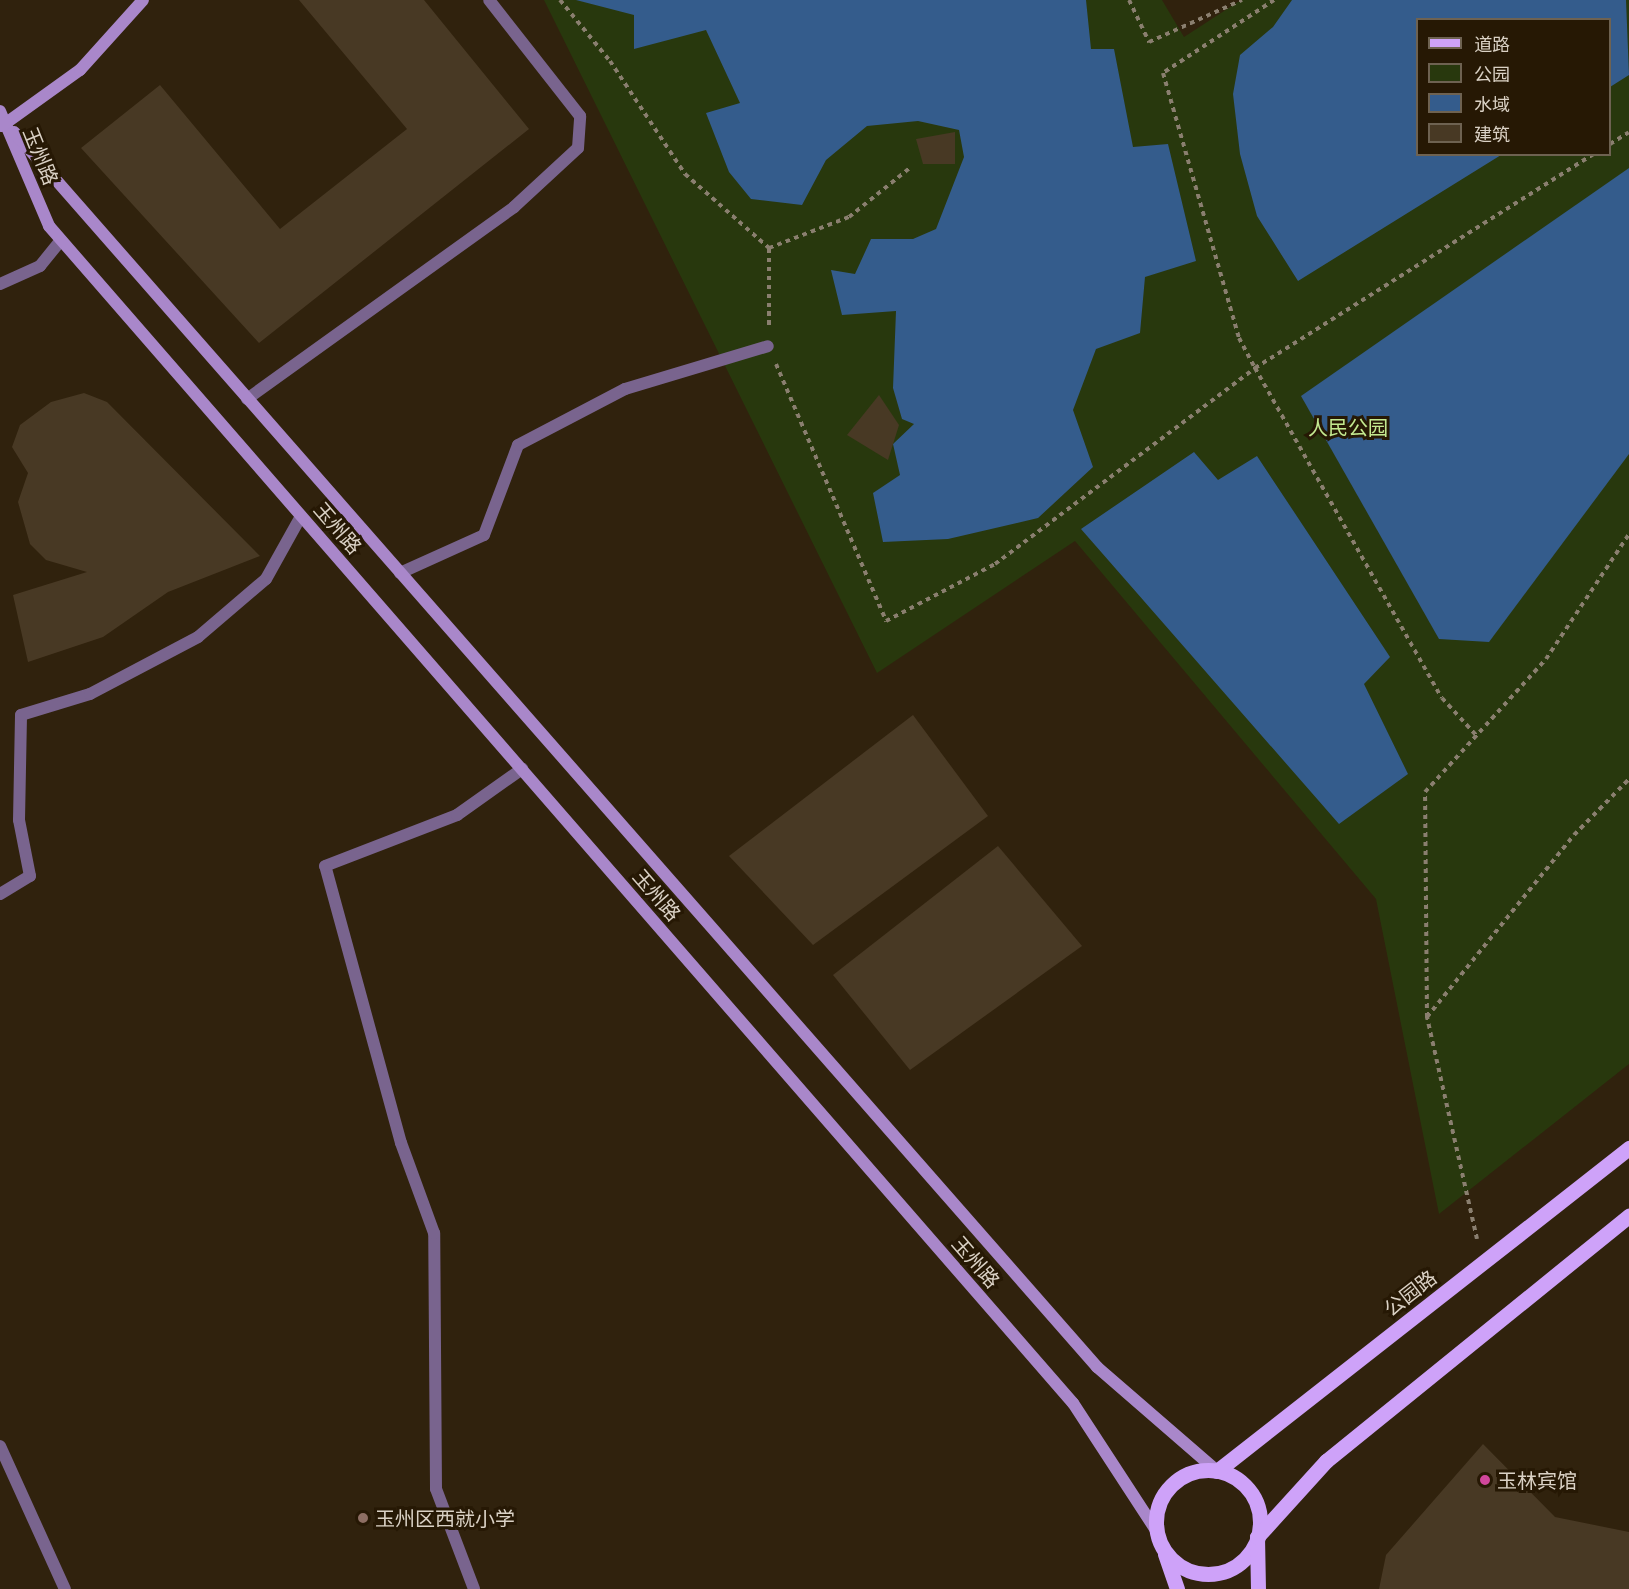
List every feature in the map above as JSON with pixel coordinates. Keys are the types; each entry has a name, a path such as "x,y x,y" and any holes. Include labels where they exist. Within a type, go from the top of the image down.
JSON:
{"main road":[{"path":"0,111 4,126 80,70 143,0"},
{"name":"玉州路","path":"4,126 49,226 1073,1403 1156,1532"},
{"name":"玉州路","path":"4,126 248,399 1097,1367 1217,1471"},
{"name":"公园路","path":"1217,1471 1629,1148"},
{"path":"1156,1532 1172,1560 1202,1574 1235,1566 1257,1537 1326,1461 1629,1215"},
{"path":"1177,1589 1156,1532 1156,1515 1170,1486 1199,1471 1217,1471 1247,1488 1260,1521 1257,1537 1258,1589"}],"street":[{"path":"248,399 514,207 578,148 580,116 489,0"},
{"path":"0,284 40,266 61,240"},
{"path":"400,573 484,535 518,445 625,389 768,346"},
{"path":"0,894 30,876 19,820 21,715 90,694 198,637 266,579 301,516"},
{"path":"474,1589 436,1489 434,1233 401,1143 325,866 457,815 522,769"},
{"path":"0,1446 65,1589"}],"path":[{"path":"560,0 610,62 685,174 769,248 768,346 886,621 995,564 1255,368 1590,156"},
{"path":"1129,0 1149,42 1242,0"},
{"path":"1274,0 1163,73 1239,338 1443,698 1477,736"},
{"path":"1611,143 1629,132"},
{"path":"769,248 849,217 911,167"},
{"path":"1482,1263 1427,1017 1425,792 1546,659 1629,534"},
{"path":"1427,1017 1574,836 1629,779"}],"green space":[{"name":"人民公园","path":"544,0 1162,0 1184,37 1241,0 1629,0 1629,1064 1439,1214 1376,899 1075,541 877,673"}],"water":[{"path":"576,0 1086,0 1091,49 1114,49 1133,147 1168,144 1196,261 1145,277 1140,333 1096,349 1073,410 1093,467 1038,518 948,539 883,542 873,493 900,475 893,444 914,424 902,419 893,388 896,311 842,315 831,270 855,274 871,239 913,239 936,229 964,157 959,130 918,121 867,126 826,160 802,205 751,199 729,172 706,113 740,103 706,30 634,49 634,15"},
{"path":"1292,0 1626,0 1629,75 1611,86 1611,18 1416,18 1416,156 1499,156 1298,281 1257,216 1240,154 1233,94 1240,55 1273,27"},
{"path":"1629,168 1629,454 1489,642 1439,639 1301,396"},
{"path":"1194,452 1218,480 1257,456 1390,657 1364,684 1408,774 1339,824 1081,529"}],"building":[{"path":"299,0 424,0 529,129 259,343 81,148 160,85 280,229 407,129"},
{"path":"955,132 955,164 923,164 916,139"},
{"path":"84,393 107,402 260,556 168,592 103,637 28,662 13,595 87,572 46,560 30,544 18,502 28,473 12,447 20,425 51,402"},
{"path":"879,395 899,425 888,460 847,435"},
{"path":"913,715 988,816 813,945 729,856"},
{"path":"998,846 1082,946 910,1070 833,975"},
{"name":"玉林宾馆","path":"1483,1444 1555,1517 1629,1532 1629,1589 1379,1589 1386,1555"}],"place":[{"name":"玉林宾馆","path":"1485,1480"},
{"name":"玉州区西就小学","path":"363,1518"}]}
